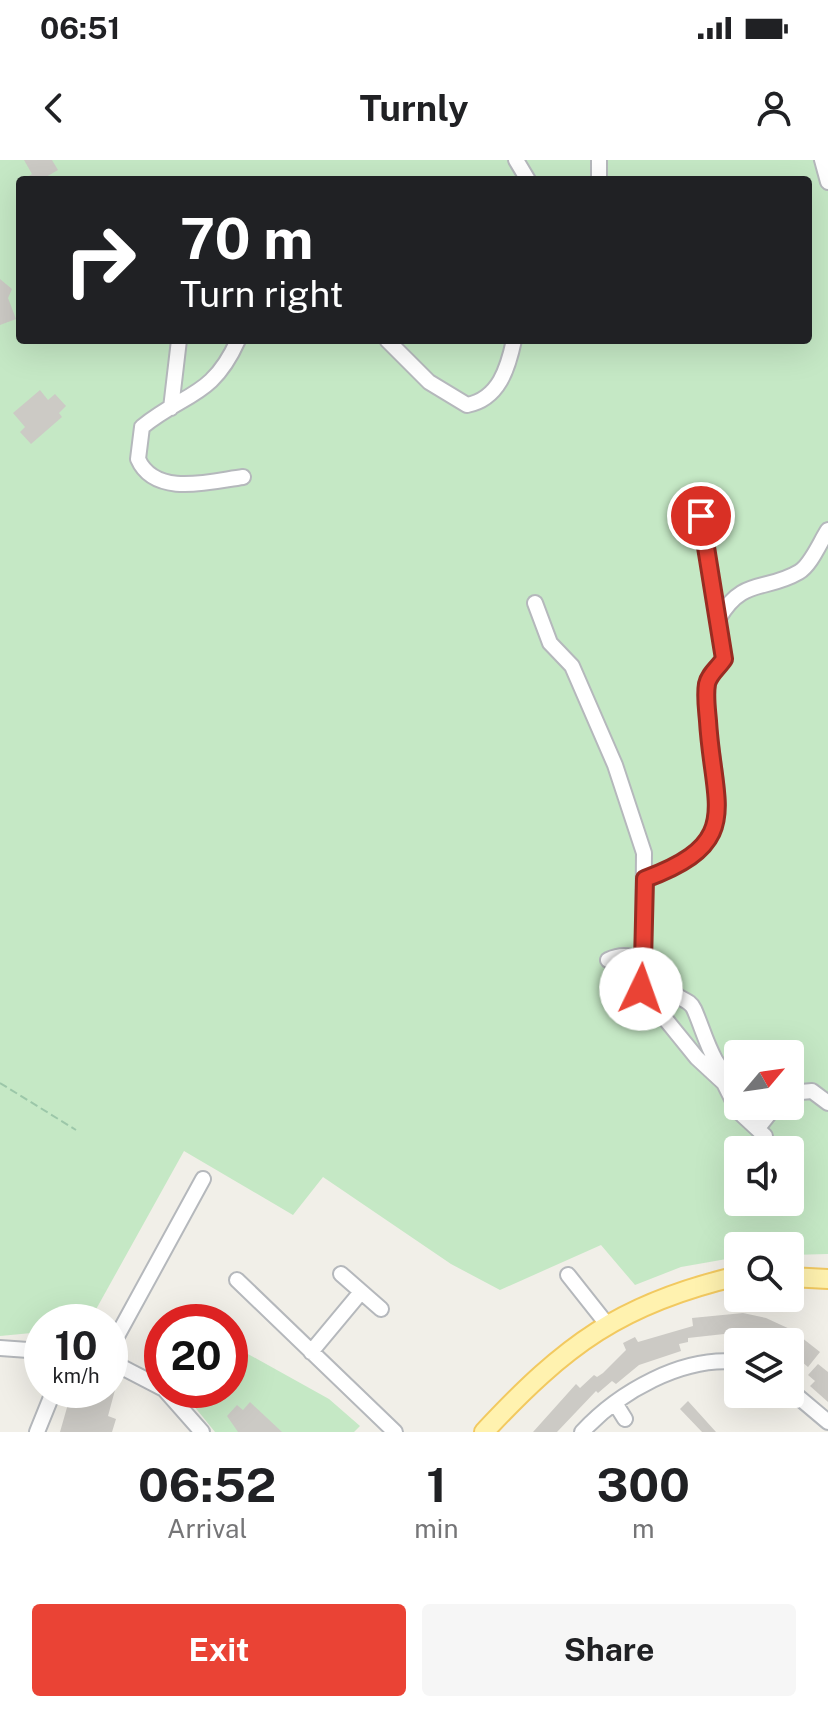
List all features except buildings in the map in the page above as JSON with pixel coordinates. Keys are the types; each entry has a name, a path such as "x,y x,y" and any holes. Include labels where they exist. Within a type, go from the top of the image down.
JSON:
{"main road":[{"path":"804,1278 828,1279"},
{"path":"484,1432 532,1384 606,1323 691,1287 724,1279"}],"street":[{"path":"822,160 828,182"},
{"path":"171,408 179,344"},
{"path":"236,344 212,382 139,431 138,459 147,471 194,487 243,477"},
{"path":"391,344 429,382 461,404 472,405 488,403 501,380 512,344"},
{"path":"645,879 681,866 704,846 716,829 719,805 712,769 707,698 709,677 724,659 701,516"},
{"path":"719,618 734,595 755,585 802,571 828,530"},
{"path":"535,603 550,643 572,666 615,765 644,853 641,989 697,1058 724,1083"},
{"path":"608,960 629,956 640,961 654,969 675,994 691,1003 703,1037 724,1070"},
{"path":"804,1092 812,1091 828,1103"},
{"path":"748,1120 761,1132 767,1120"},
{"path":"128,1316 203,1179"},
{"path":"341,1274 381,1309"},
{"path":"568,1275 606,1323"},
{"path":"237,1280 395,1432"},
{"path":"311,1352 361,1292"},
{"path":"0,1348 24,1350"},
{"path":"582,1432 615,1403 649,1383 684,1369 724,1364"},
{"path":"804,1402 828,1422"},
{"path":"615,1403 625,1419"},
{"path":"37,1432 47,1408"},
{"path":"179,1408 202,1432"}],"path":[{"path":"0,1083 76,1130"}],"green space":[{"path":"0,160 828,160 828,1254 804,1255 804,1232 724,1232 724,1259 681,1267 635,1285 601,1245 500,1290 451,1264 323,1177 293,1215 184,1151 99,1304 24,1304 24,1334 0,1336"},
{"path":"248,1354 329,1399 360,1426 354,1432 215,1432 196,1408 248,1408"}],"route":[{"path":"641,989 638,960 643,962 645,879 681,866 704,846 716,829 719,805 712,769 707,685 709,677 724,659 701,516"}]}
